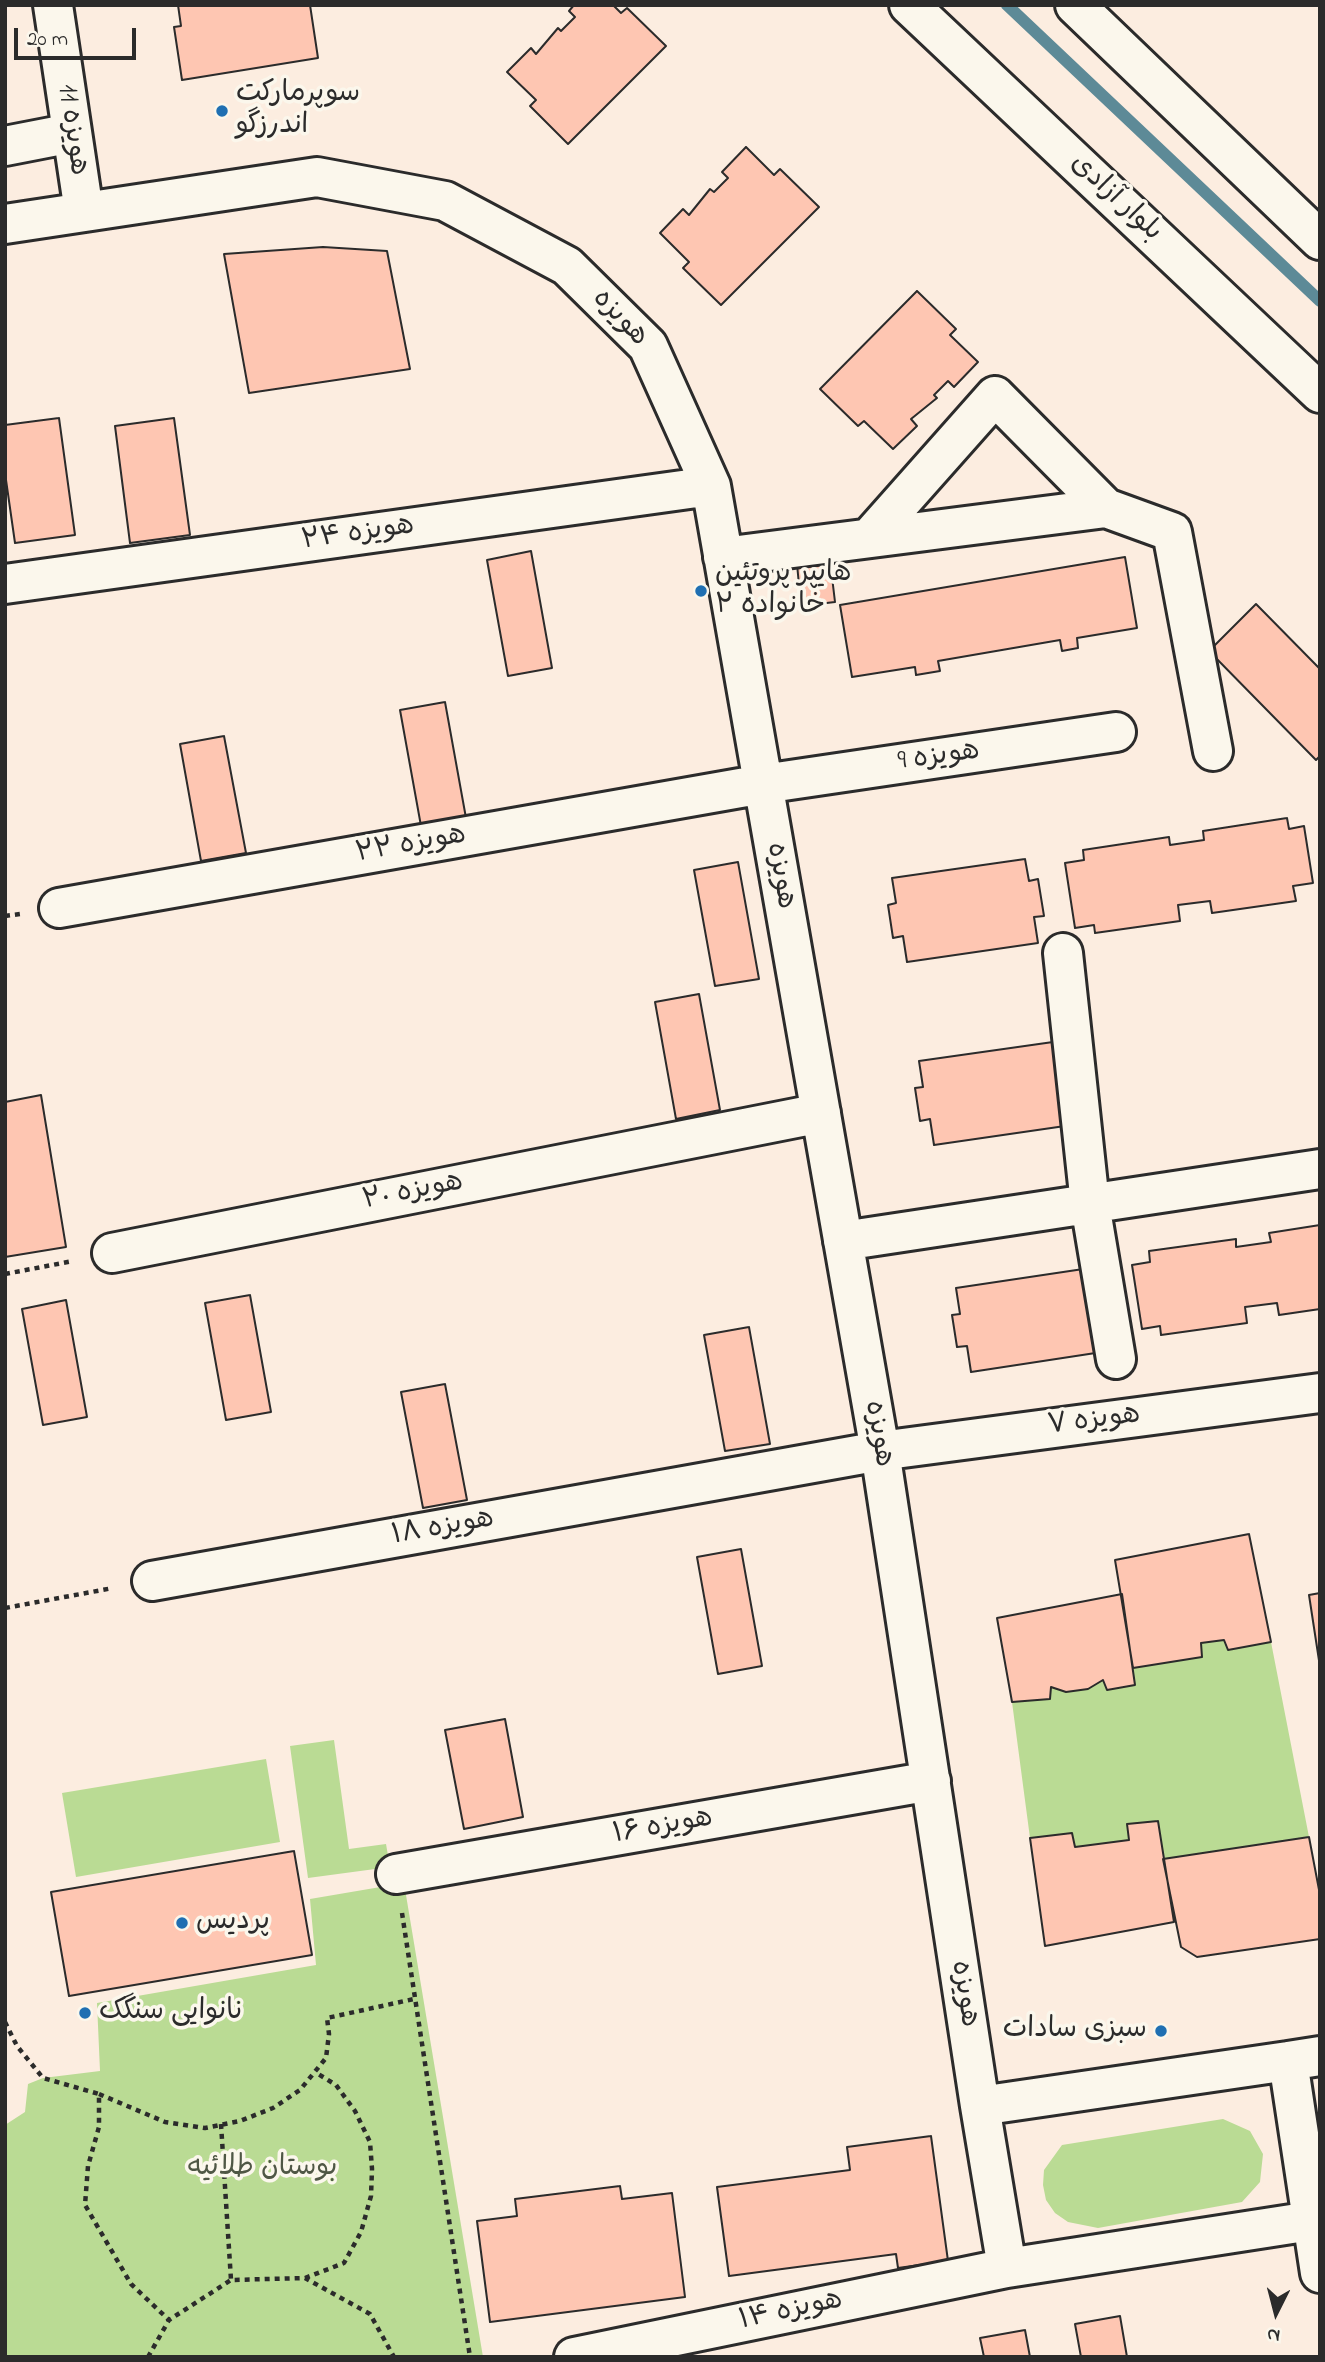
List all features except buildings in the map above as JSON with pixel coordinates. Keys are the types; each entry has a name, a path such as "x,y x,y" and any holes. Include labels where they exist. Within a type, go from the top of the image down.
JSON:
{"street":[{"name":"هویزه 11","path":"53,5 84,212"},
{"name":"بلوار آزادی","path":"909,5 1320,393"},
{"path":"1075,5 1320,240"},
{"path":"5,146 72,133"},
{"name":"هویزه","path":"5,224 317,177 446,201 567,267 648,346 711,486 880,1451 1007,2268"},
{"path":"870,537 995,396 1106,508 1172,532 1213,751"},
{"name":"هویزه ‍۲۴","path":"5,584 711,486"},
{"path":"723,557 1106,508"},
{"name":"هویزه 9","path":"763,783 1116,732"},
{"name":"هویزه ‍۲۲","path":"59,908 763,783"},
{"path":"1063,953 1090,1204 1116,1359"},
{"name":"هویزه ‍۲۰","path":"112,1253 821,1113"},
{"path":"843,1241 1320,1169"},
{"name":"هویزه ۷","path":"880,1451 1314,1394"},
{"name":"هویزه ‍۱۸","path":"152,1581 880,1451"},
{"name":"هویزه ‍۱۶","path":"396,1874 931,1781"},
{"path":"980,2106 1304,2059 1311,2221 1320,2273"},
{"path":"1007,2268 1311,2221"},
{"name":"هویزه ۱۴","path":"574,2357 1007,2268"}],"path":[{"path":"5,1274 112,1253"},
{"path":"5,1608 152,1581"},
{"path":"396,1874 470,2357"},
{"path":"5,2022 17,2046 43,2078 99,2094 166,2123 205,2128 240,2121 273,2108 300,2090 326,2058 329,2034 327,2018 414,1998"},
{"path":"148,2357 169,2320 231,2280 305,2278 344,2263 361,2232 371,2196 370,2142 355,2111 336,2085 315,2072"},
{"path":"99,2094 99,2127 88,2166 85,2205 131,2284 169,2320"},
{"path":"222,2124 231,2280"},
{"path":"305,2278 370,2314 394,2357"}],"green space":[{"path":"1224,1640 1229,1650 1271,1642 1309,1837 1163,1859 1158,1821 1128,1824 1129,1840 1075,1847 1072,1833 1030,1838 1012,1702 1050,1699 1051,1687 1067,1692 1088,1689 1103,1680 1107,1690 1134,1685 1133,1668 1201,1657 1201,1643"},
{"path":"334,1740 349,1849 386,1844 390,1867 308,1878 290,1746"},
{"path":"266,1759 280,1842 76,1877 62,1793"},
{"name":"بوستان طلائیه","path":"404,1883 483,2357 5,2357 5,2125 25,2112 28,2084 43,2078 100,2071 97,2003 316,1965 310,1899"},
{"path":"1223,2119 1250,2131 1263,2154 1260,2182 1242,2202 1098,2228 1068,2222 1055,2213 1046,2200 1044,2170 1062,2145"}],"waterway":[{"path":"1007,5 1320,301"}],"place":[{"name":"سوپرمارکت اندرزگو","path":"222,111"},
{"name":"هایپر پروتئین خانواده ۲","path":"701,591"},
{"name":"پردیس","path":"182,1923"},
{"name":"نانوایی سنگک","path":"85,2013"},
{"name":"سبزی سادات","path":"1161,2031"}]}
